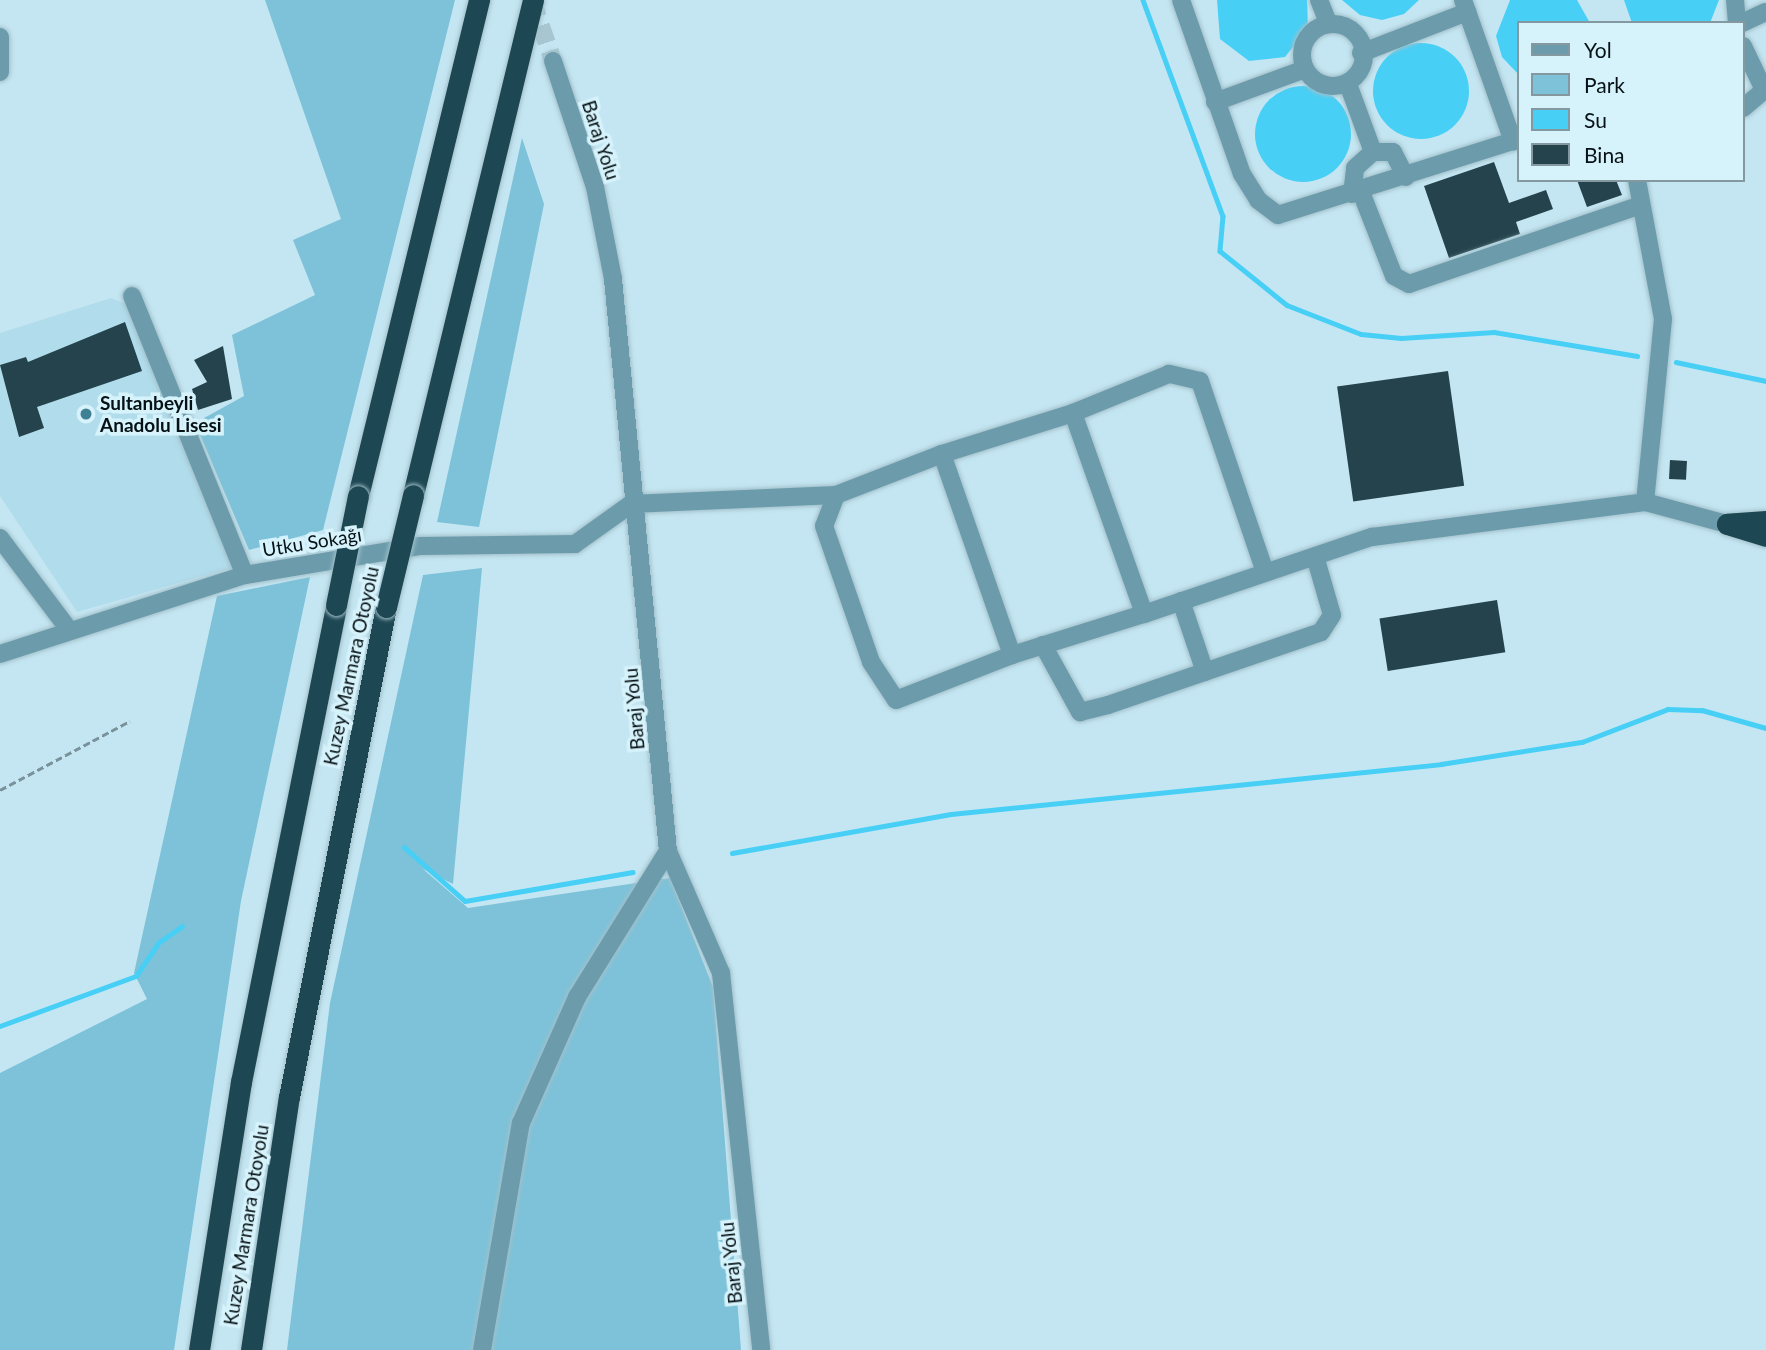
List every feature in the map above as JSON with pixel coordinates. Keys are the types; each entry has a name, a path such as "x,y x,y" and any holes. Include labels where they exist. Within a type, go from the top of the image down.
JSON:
{"highway":[{"name":"Kuzey Marmara Otoyolu","path":"199,1350 243,1069 358,496 479,0"},
{"name":"Kuzey Marmara Otoyolu","path":"251,1350 289,1097 386,607 533,0"},
{"path":"1727,524 1766,521"},
{"path":"1727,524 1766,537"}],"street":[{"path":"1181,0 1242,174 1258,200 1278,215 1357,193 1516,140 1465,6 1361,53"},
{"path":"1319,0 1327,20"},
{"path":"1735,0 1739,21"},
{"path":"1744,21 1766,12"},
{"path":"1327,20 1349,27 1361,53 1362,70 1348,84 1319,83 1305,69 1306,46 1327,20"},
{"path":"0,72 2,38"},
{"path":"1745,50 1765,89 1745,106"},
{"name":"Baraj Yolu","path":"553,61 595,187 613,279 631,504 668,851 721,973 761,1350"},
{"path":"1215,102 1305,69"},
{"path":"1348,84 1373,152"},
{"path":"1406,177 1393,152 1373,152 1355,168 1357,193 1394,276 1409,284 1641,205"},
{"path":"1637,182 1662,319 1645,502"},
{"path":"132,296 245,575"},
{"path":"631,504 836,495 942,454 1073,413 1169,374 1199,382 1265,572"},
{"path":"1073,413 1144,614"},
{"path":"942,454 1012,655"},
{"path":"836,495 824,526 871,662 896,700 1012,655 1144,614 1372,537 1645,502 1727,524"},
{"name":"Utku Sokağı","path":"0,654 245,575 421,546 575,544 631,504"},
{"path":"0,538 69,630"},
{"path":"1043,645 1080,712 1205,672 1321,632 1332,615 1315,555"},
{"path":"1181,601 1205,672"},
{"path":"482,1350 521,1123 577,997 668,851"}],"path":[{"path":"0,790 130,721"}],"shaded area":[{"name":"Sultanbeyli Anadolu Lisesi","path":"111,298 128,305 234,567 77,612 0,496 0,333"}],"green space":[{"path":"265,0 455,0 323,530 249,550 195,423 244,396 232,335 315,295 293,240 341,219"},
{"path":"522,138 544,204 479,527 437,522"},
{"path":"482,568 453,884 423,869 468,908 670,878 713,987 741,1350 287,1350 330,1003 423,575"},
{"path":"310,577 241,901 174,1350 0,1350 0,1073 147,999 134,973 217,596"}],"water":[{"path":"1217,0 1307,0 1308,28 1285,57 1249,61 1220,39"},
{"path":"1342,0 1419,0 1404,14 1382,20 1360,15"},
{"path":"1510,0 1577,0 1589,21 1518,21 1518,74 1502,57 1496,36"},
{"path":"1624,0 1719,0 1711,21 1631,21"},
{"path":"1421,43 1439,47 1455,57 1465,73 1469,91 1465,109 1455,125 1439,135 1421,139 1403,135 1387,125 1377,109 1373,91 1377,73 1387,57 1403,47"},
{"path":"1303,86 1321,90 1337,100 1347,116 1351,134 1347,152 1337,168 1321,178 1303,182 1285,178 1269,168 1259,152 1255,134 1259,116 1269,100 1285,90"}],"building":[{"path":"1494,162 1509,203 1546,190 1553,209 1516,222 1520,234 1449,258 1424,186"},
{"path":"1578,182 1617,182 1622,195 1587,207"},
{"path":"125,322 142,371 37,407 44,428 19,437 0,365 26,357 28,362"},
{"path":"223,346 232,399 198,410 192,389 207,382 194,360"},
{"path":"1448,371 1464,486 1353,501 1337,387"},
{"path":"1670,460 1687,461 1686,480 1669,479"},
{"path":"1497,600 1505,652 1388,671 1379,619"}],"waterway":[{"path":"1143,0 1223,216 1220,251 1287,305 1361,334 1401,338 1494,332 1637,356"},
{"path":"1676,362 1766,381"},
{"path":"732,853 951,814 1441,764 1582,742 1668,709 1702,710 1766,728"},
{"path":"404,847 465,901 633,872"},
{"path":"0,1026 136,976 158,943 182,926"}],"tunnel":[{"path":"532,0 553,61"}],"place":[{"name":"Sultanbeyli Anadolu Lisesi","path":"86,414"}]}
